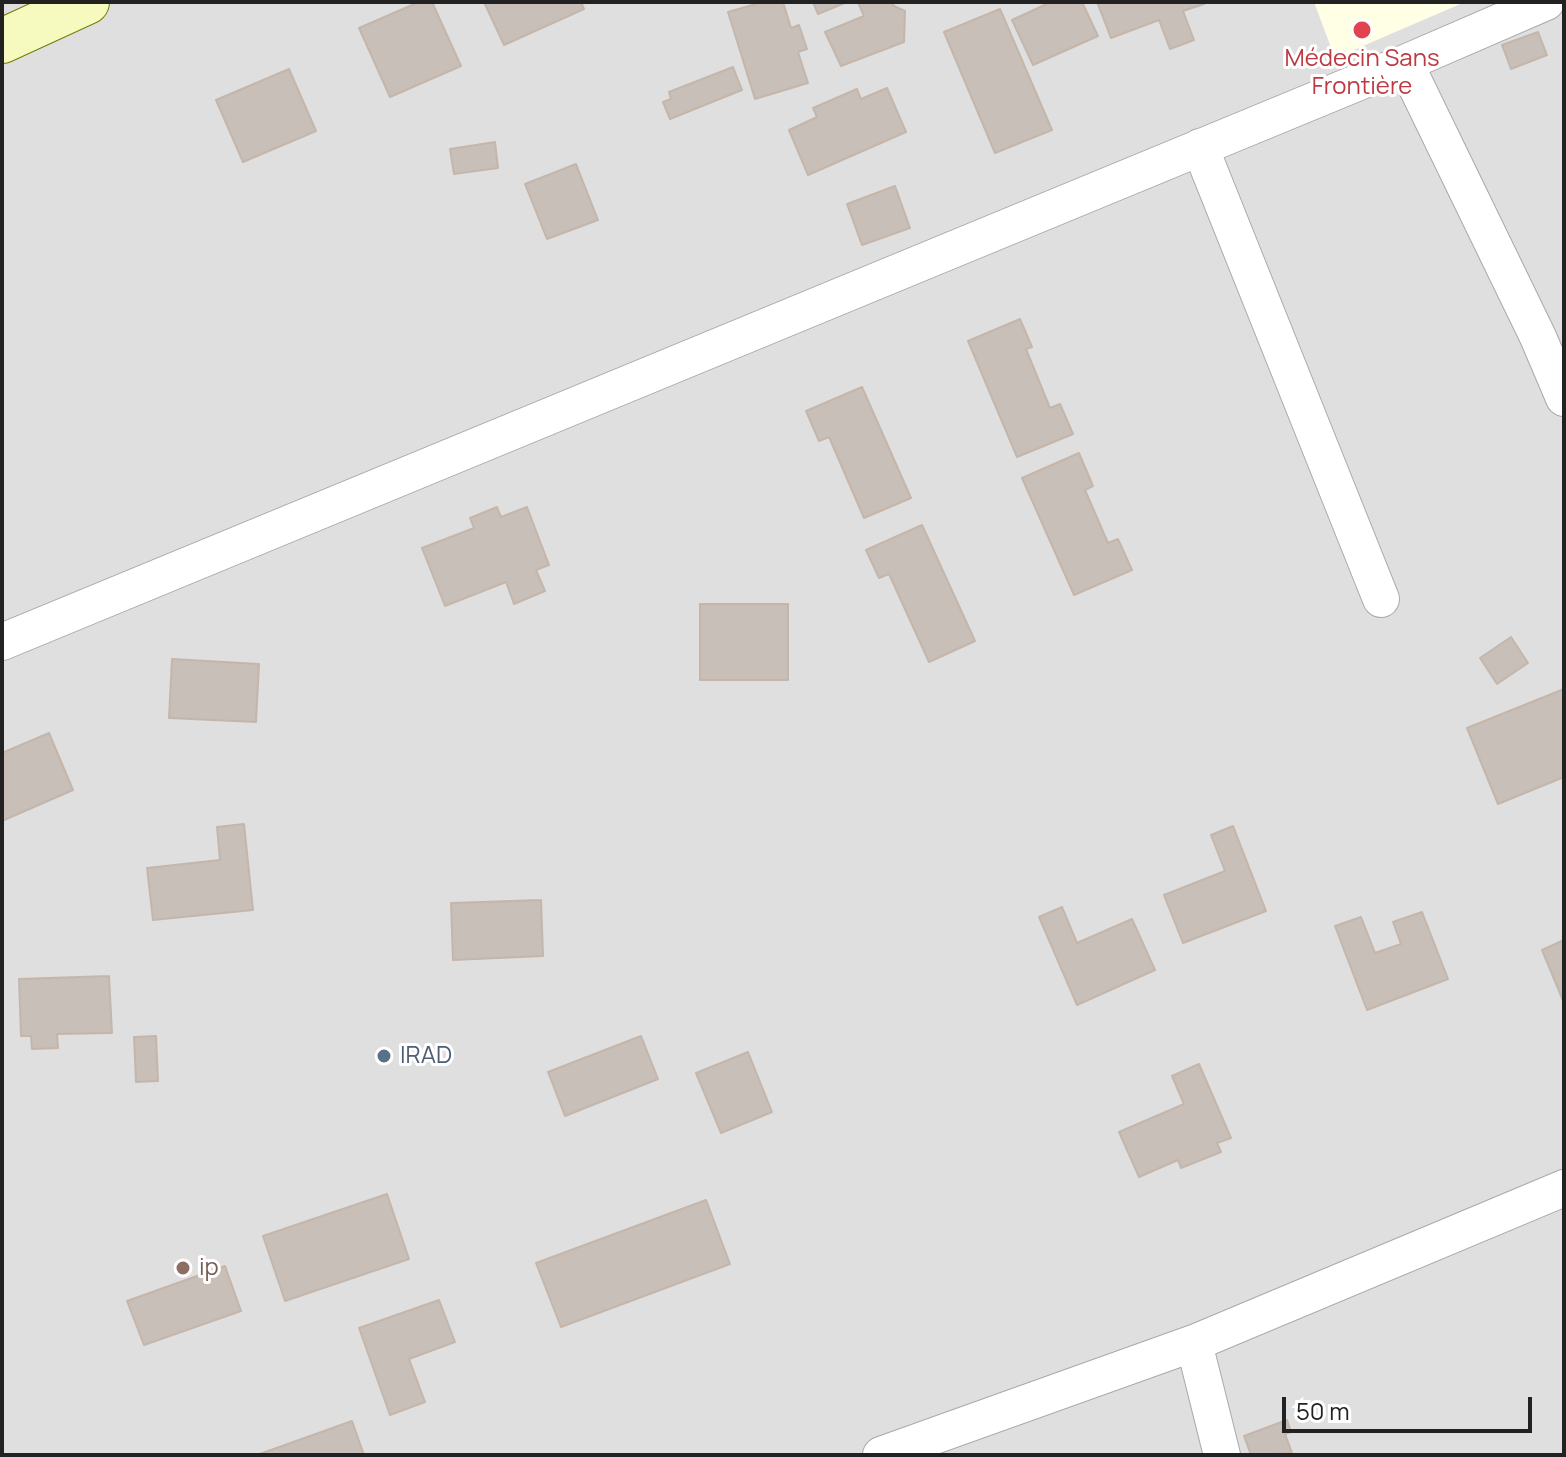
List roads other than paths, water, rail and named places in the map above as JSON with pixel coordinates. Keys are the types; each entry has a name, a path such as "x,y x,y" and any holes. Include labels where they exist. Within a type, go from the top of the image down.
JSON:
{"street":[{"path":"2,41 87,2"},
{"path":"2,642 1546,2"},
{"path":"1405,63 1538,337 1564,398"},
{"path":"1200,147 1381,599"},
{"path":"881,1455 1194,1343 1564,1188"},
{"path":"1194,1343 1222,1455"}],"place":[{"name":"Médecin Sans Frontière","path":"1362,30"},
{"name":"IRAD","path":"384,1056"},
{"name":"ip","path":"183,1268"}]}
